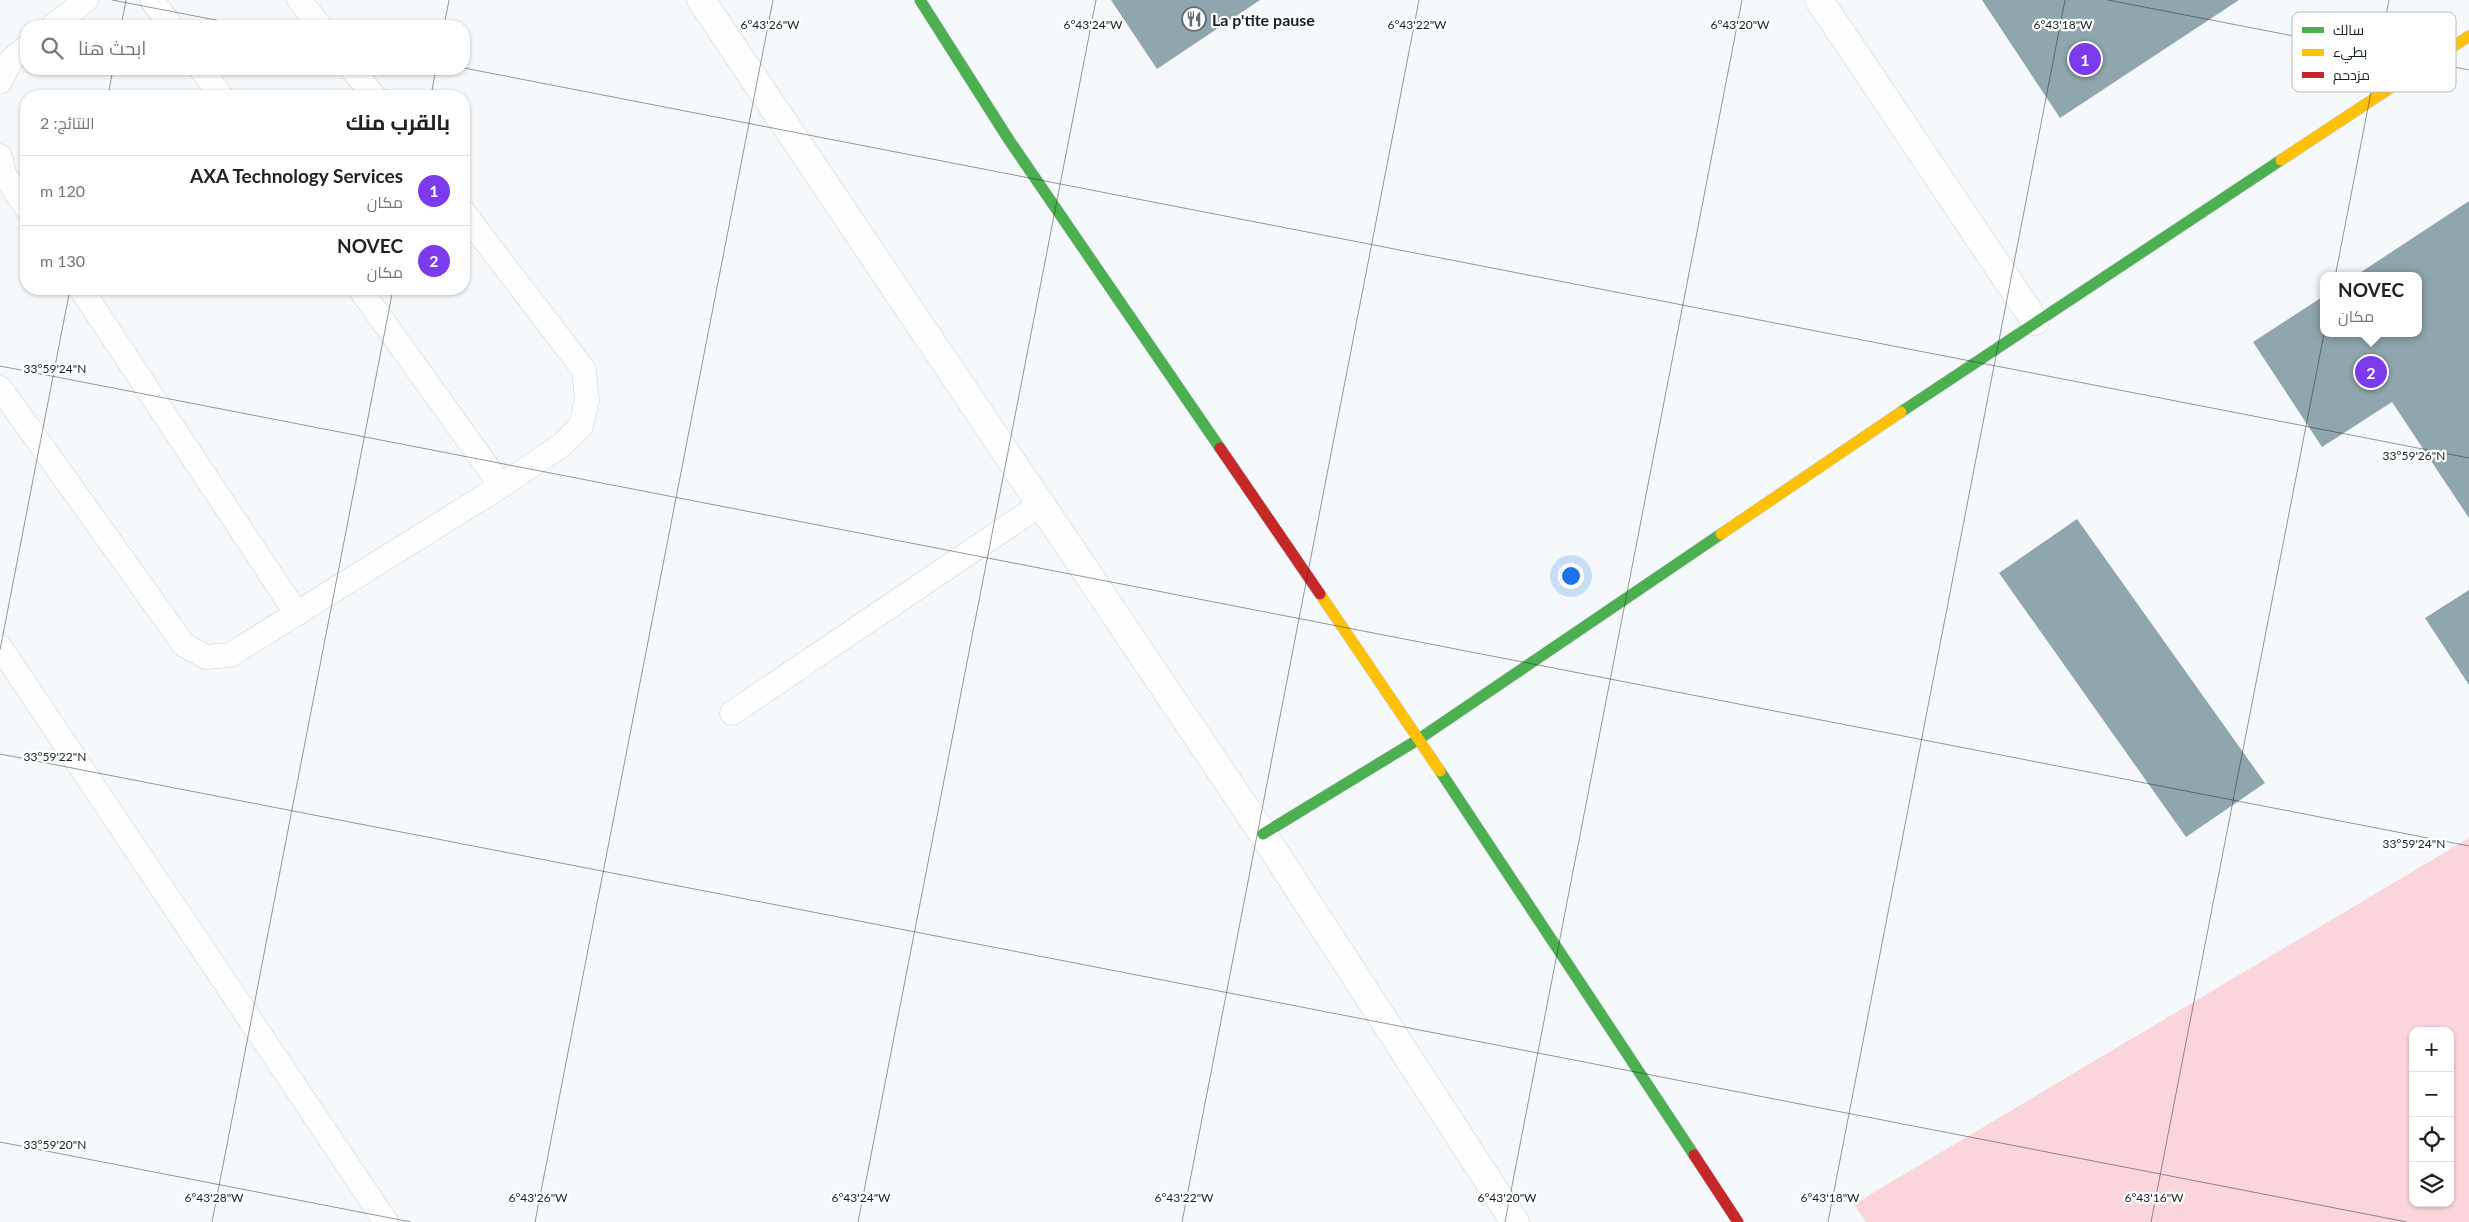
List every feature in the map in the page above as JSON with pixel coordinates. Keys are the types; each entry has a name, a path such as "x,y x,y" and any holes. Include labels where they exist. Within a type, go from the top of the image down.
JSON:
{"street":[{"path":"701,0 1263,834 1515,1222"},
{"path":"920,0 1009,140 1419,739 1738,1222"},
{"path":"1819,0 2035,321"},
{"path":"2456,45 2469,36"},
{"path":"1263,834 1419,739 2035,321 2384,92"}],"lane":[{"path":"61,20 86,0"},
{"path":"152,0 167,20"},
{"path":"300,0 315,20"},
{"path":"0,82 11,60 20,53"},
{"path":"205,75 217,90"},
{"path":"357,75 369,90"},
{"path":"0,156 4,174 20,198"},
{"path":"0,388 184,645 206,657 230,655 501,486 564,444 581,426 587,400 584,370 470,221"},
{"path":"85,295 297,614"},
{"path":"364,295 501,486"},
{"path":"732,713 1041,504"},
{"path":"0,647 386,1222"}],"shaded area":[{"path":"2469,838 2469,1222 1866,1222 1854,1204"}],"building":[{"path":"1111,0 1260,0 1157,69"},
{"path":"1982,0 2239,0 2060,118"},
{"path":"2469,201 2469,518 2392,402 2322,447 2253,342 2320,299 2320,337 2422,337 2422,272 2361,272"},
{"path":"2077,519 2265,783 2186,837 1999,573"},
{"path":"2469,590 2469,685 2425,618"}],"traffic: fast":[{"path":"920,0 1009,140 1220,448"},
{"path":"1901,412 2281,160"},
{"path":"1263,834 1419,739 1721,534"},
{"path":"1440,771 1694,1155"}],"traffic: slow":[{"path":"2456,45 2469,36"},
{"path":"2281,160 2384,92"},
{"path":"1721,534 1901,412"},
{"path":"1320,594 1440,771"}],"traffic: jam":[{"path":"1220,448 1320,594"},
{"path":"1694,1155 1738,1222"}],"place":[{"name":"La p'tite pause","path":"1194,19"},
{"name":"AXA Technology Services","path":"2085,59"},
{"name":"NOVEC","path":"2371,372"}]}
